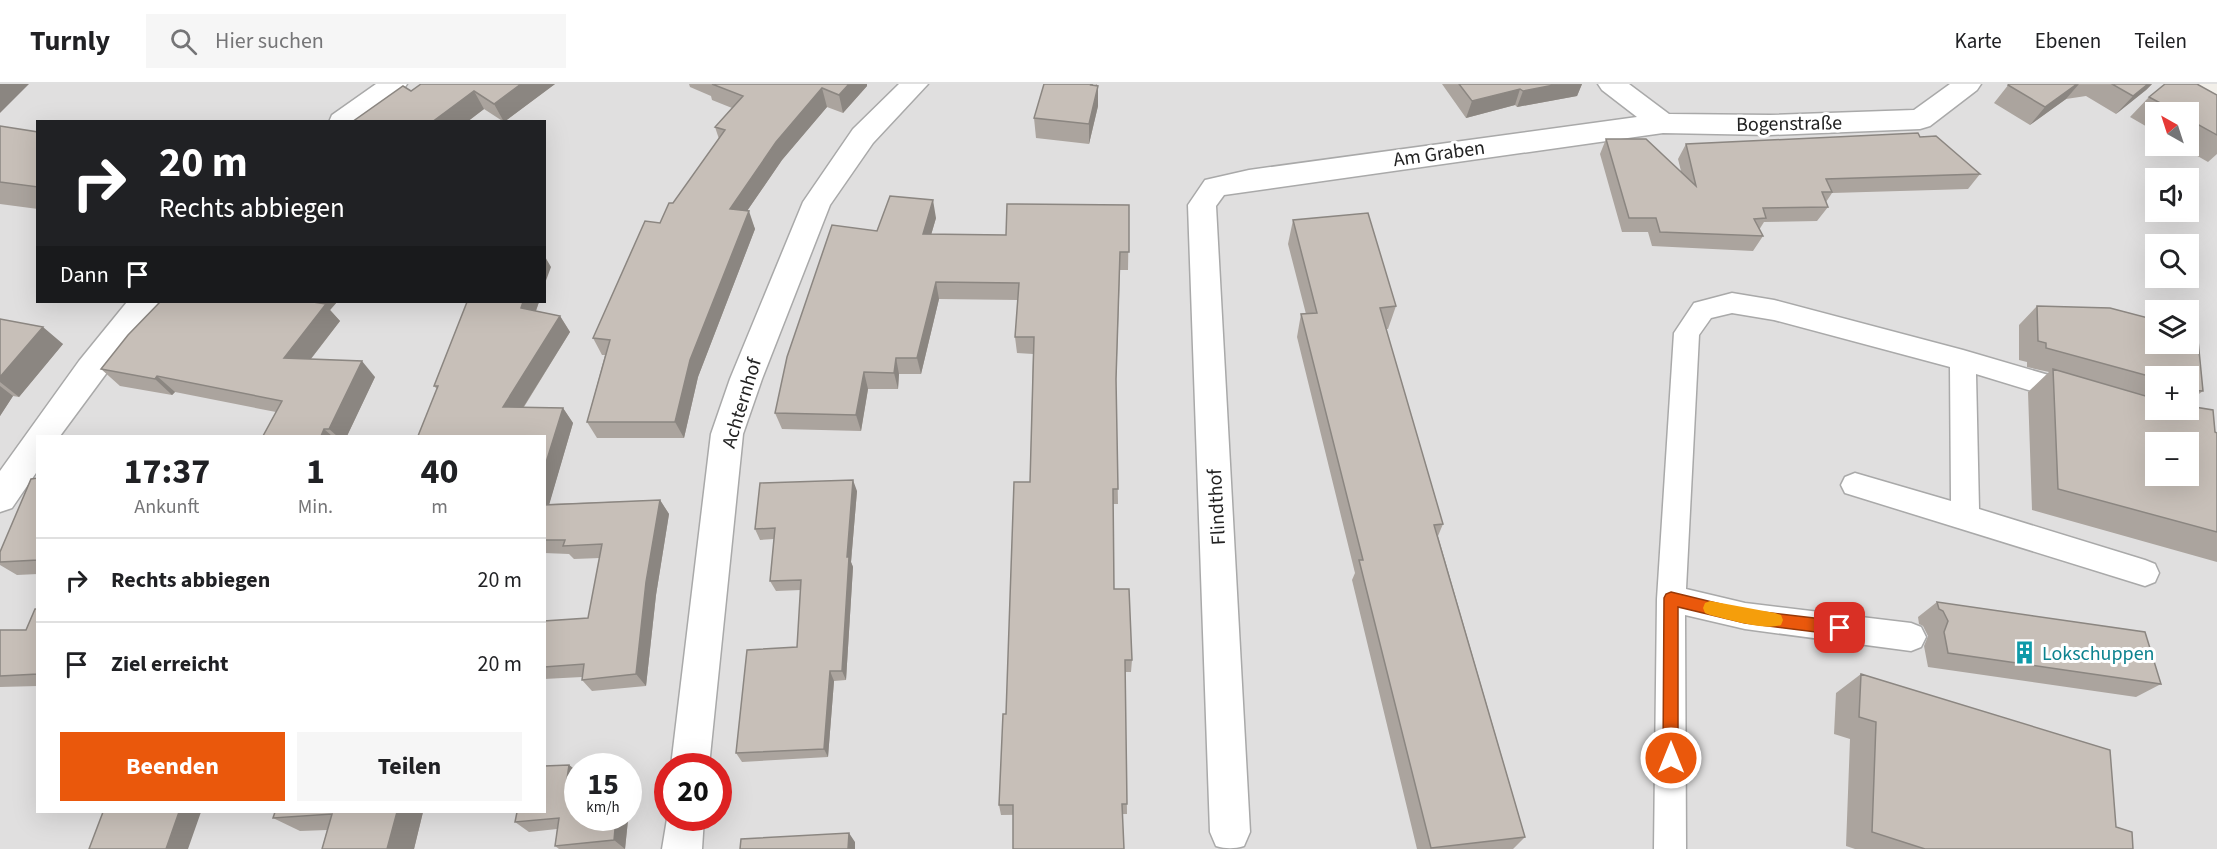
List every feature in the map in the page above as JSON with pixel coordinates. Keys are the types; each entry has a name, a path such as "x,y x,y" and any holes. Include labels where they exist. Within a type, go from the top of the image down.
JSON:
{"street":[{"path":"345,120 394,84"},
{"name":"Achternhof","path":"691,753 727,434 746,379 817,202 862,136 915,84"},
{"path":"1611,84 1663,123"},
{"name":"Bogenstraße","path":"1663,123 1770,125 1920,119 1968,84"},
{"name":"Am Graben","path":"1215,187 1283,175 1663,123"},
{"name":"Flindthof","path":"1215,187 1202,205 1230,832"},
{"path":"43,435 90,369 143,303"},
{"path":"0,498 36,445"},
{"path":"682,849 684,831"}],"lane":[{"path":"1670,849 1671,598 1687,333 1703,310 1731,303 1774,310 1963,360 2097,399"},
{"path":"1963,360 1965,517"},
{"path":"1855,485 2145,573"},
{"path":"1671,598 1745,616 1911,637"}],"shaded area":[{"path":"0,84 2174,84 2217,105 2217,849 0,849"}],"building":[{"path":"421,84 521,84 494,104 474,91 435,120 355,120 403,86 411,91"},
{"path":"712,84 849,84 839,95 822,88 776,142 730,209 749,211 690,360 675,422 587,422 610,340 593,338 645,221 660,223 669,203 673,203 725,130 715,127 743,96"},
{"path":"1044,84 1098,86 1089,124 1034,118"},
{"path":"1459,84 1559,84 1523,91 1520,89 1472,101"},
{"path":"2009,84 2077,84 2045,107"},
{"path":"2112,84 2148,84 2133,96"},
{"path":"2165,84 2197,84 2217,95 2217,135 2199,125 2199,102 2158,102 2149,97"},
{"path":"0,126 36,132 36,187 0,182"},
{"path":"1918,133 1920,137 1936,136 1980,174 1826,179 1832,192 1822,192 1828,207 1763,208 1766,218 1754,219 1763,236 1660,232 1656,218 1629,218 1606,139 1646,139 1696,186 1686,144"},
{"path":"890,196 933,200 923,234 1006,235 1007,204 1129,205 1129,252 1120,252 1116,379 1118,489 1113,489 1114,589 1129,589 1132,660 1125,660 1127,804 1122,804 1124,849 1013,849 1013,805 999,805 1003,714 1006,714 1014,482 1030,482 1034,337 1015,337 1019,283 936,282 917,358 896,358 894,373 864,372 856,415 775,413 787,357 832,225 877,231"},
{"path":"1368,213 1396,306 1380,308 1443,524 1434,525 1525,837 1431,848 1359,560 1363,560 1301,314 1317,313 1293,220"},
{"path":"159,303 320,303 326,304 284,358 362,361 329,429 324,429 321,435 264,435 282,401 157,376 155,379 101,369 128,335"},
{"path":"467,303 523,303 521,308 560,316 503,407 563,408 546,463 546,435 418,435 438,386 434,386"},
{"path":"2037,306 2110,308 2145,317 2145,354 2199,354 2199,350 2203,391 2199,391 2199,366 2145,366 2145,375 2046,348 2046,343 2038,341"},
{"path":"0,319 43,327 0,377"},
{"path":"2053,369 2145,396 2145,420 2199,420 2199,408 2213,410 2217,433 2217,532 2058,489"},
{"path":"36,478 36,560 0,562 0,552 31,479"},
{"path":"853,480 842,671 830,671 824,749 736,753 747,650 797,647 801,580 770,581 775,528 755,529 760,483"},
{"path":"660,500 646,582 636,674 582,680 584,664 546,667 546,621 588,618 602,544 563,546 565,540 546,540 546,505"},
{"path":"1937,602 2145,632 2161,684 1948,653 1944,632 1948,621"},
{"path":"36,609 36,674 0,676 0,630 26,630"},
{"path":"1861,674 2110,750 2116,827 2132,832 2133,849 1925,849 1872,832 1876,722 1859,717"},
{"path":"564,765 564,831 615,831 614,840 555,846 559,818 515,822 517,813 546,813 546,766"},
{"path":"103,813 179,813 166,849 89,849"},
{"path":"275,813 397,813 387,849 322,849 332,814 273,818"},
{"path":"849,833 848,849 740,849 741,839"}],"slow traffic":[{"path":"1710,608 1775,620"}],"place":[{"name":"Lokschuppen","path":"2024,653"}],"route":[{"path":"1671,758 1671,598 1745,616 1840,628"}]}
